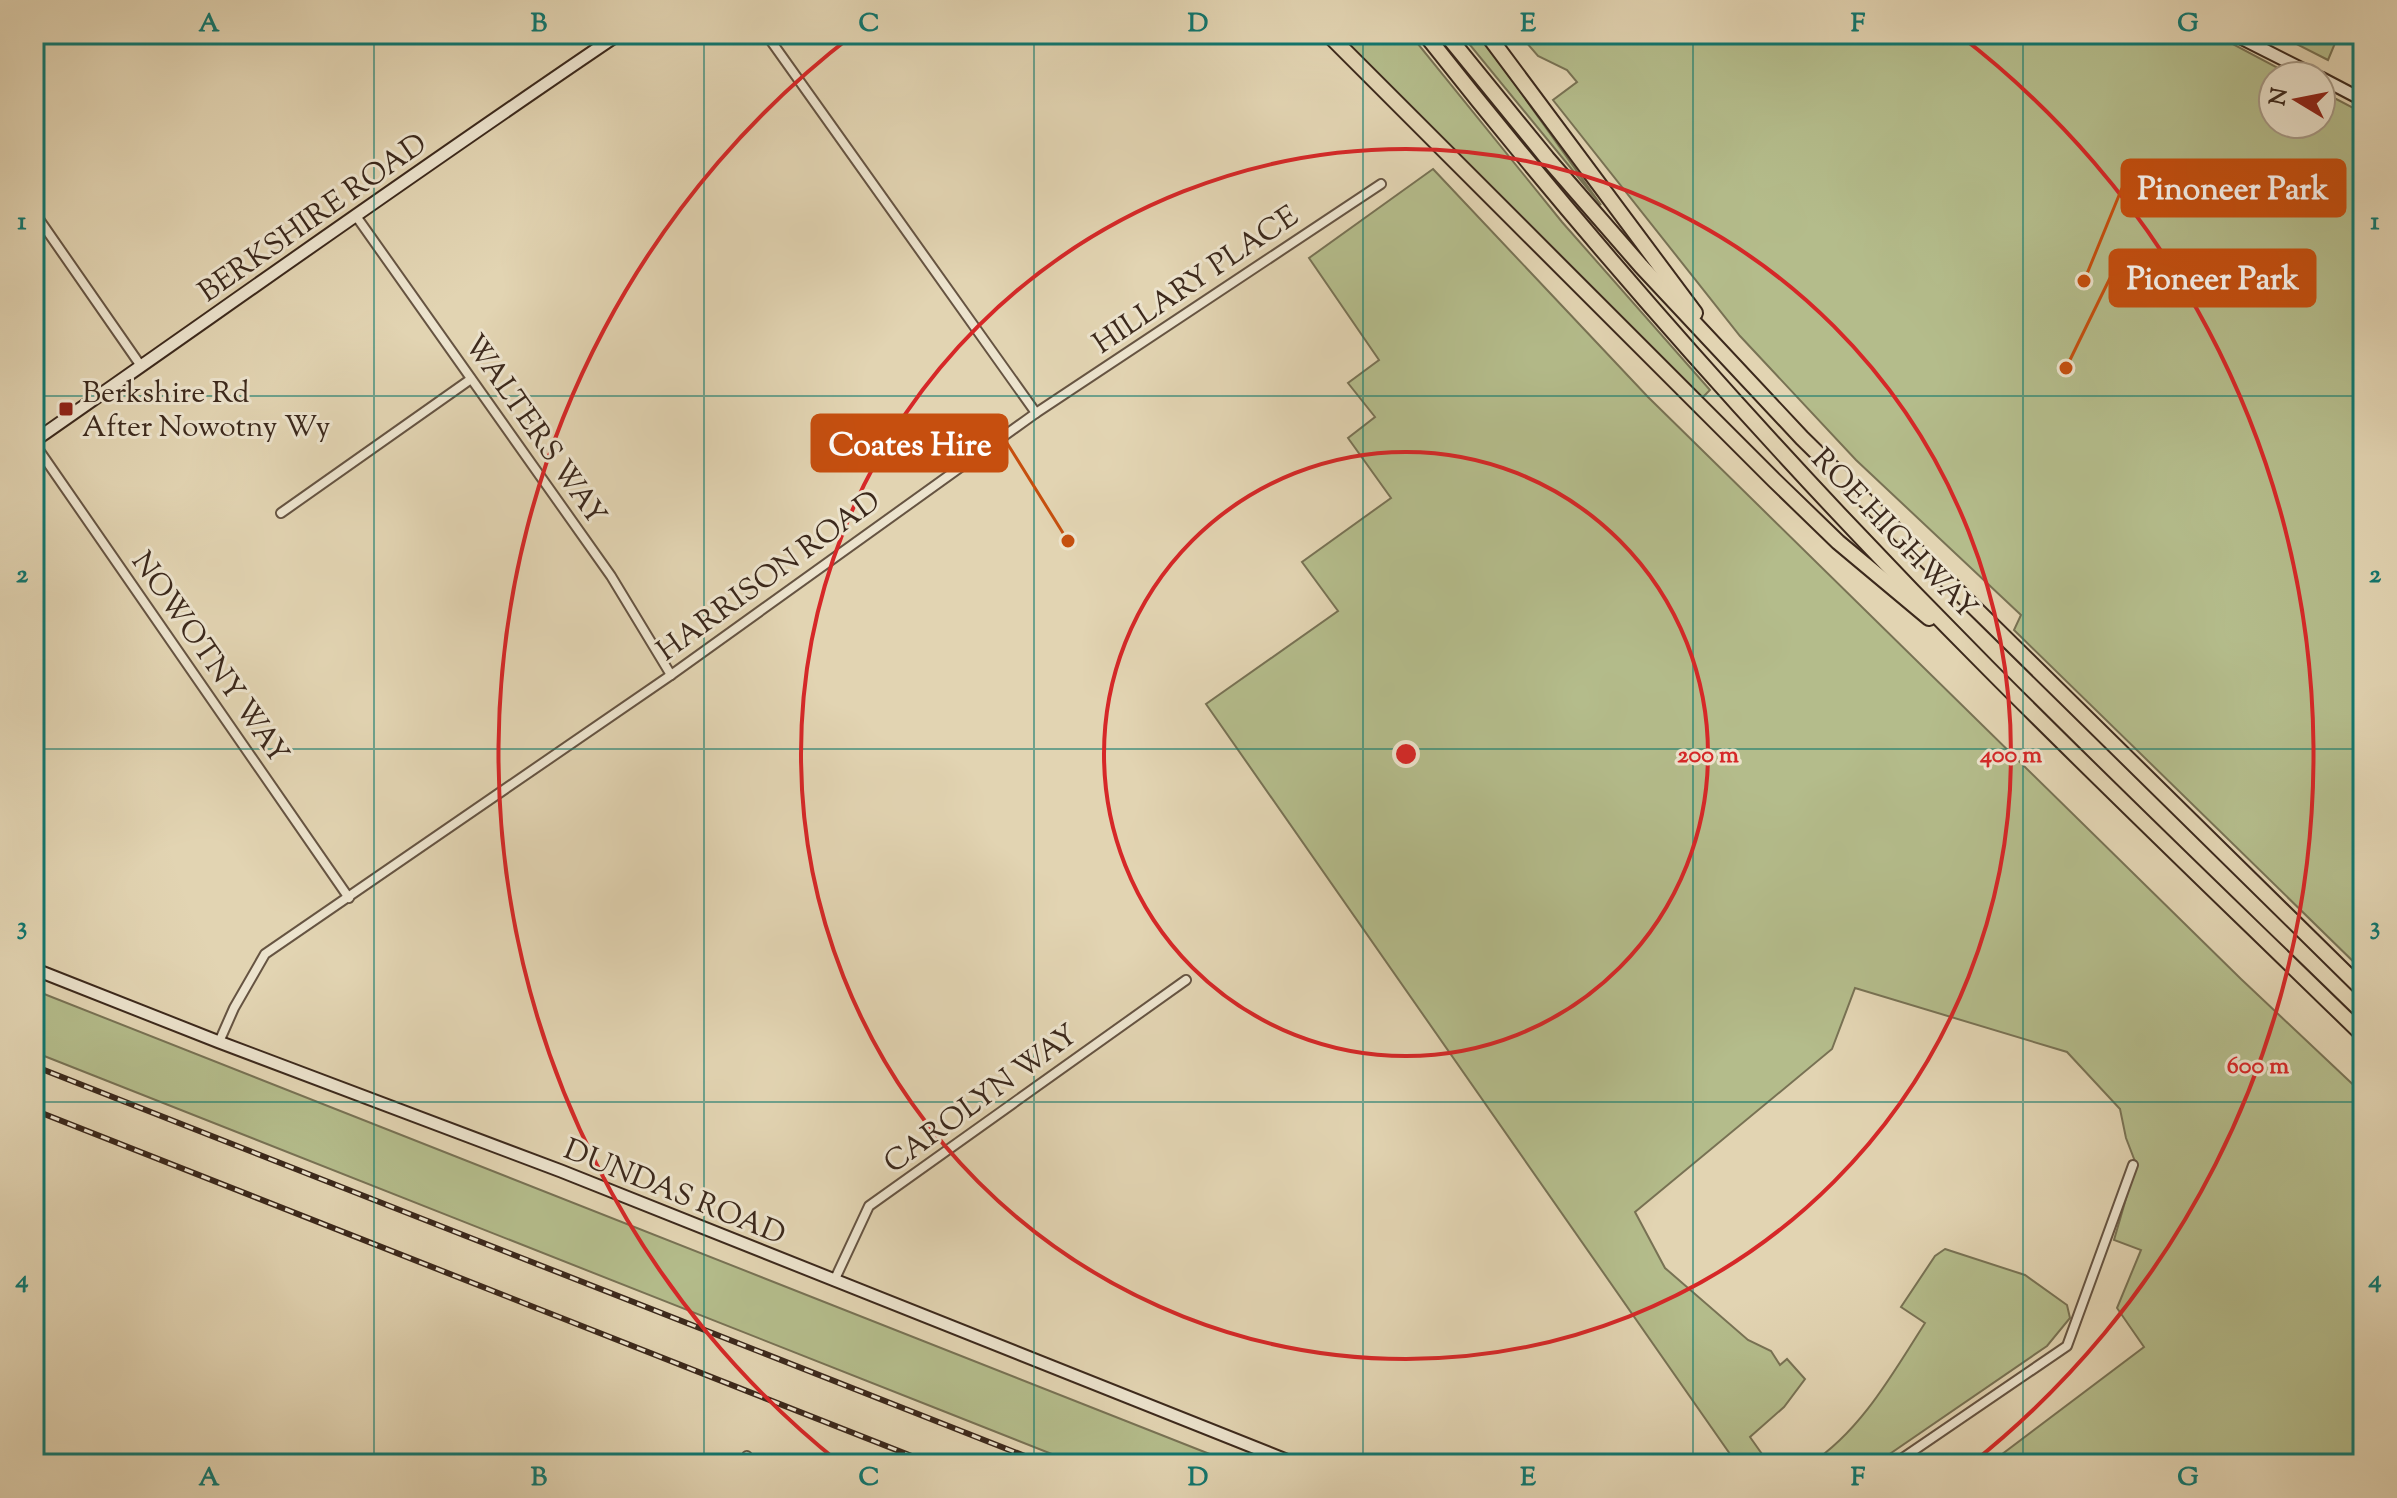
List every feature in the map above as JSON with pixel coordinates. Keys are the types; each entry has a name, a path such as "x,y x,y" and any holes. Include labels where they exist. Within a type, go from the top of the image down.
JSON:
{"highway":[{"path":"1328,34 1817,521 1987,667"},
{"name":"ROE HIGHWAY","path":"1425,34 1535,170 1710,373 1987,667 2363,1035"},
{"name":"ROE HIGHWAY","path":"1446,34 1547,158 1727,359 1878,514 2363,990"},
{"path":"1487,34 1727,359"}],"main road":[{"name":"BERKSHIRE ROAD","path":"34,442 410,175 619,34"},
{"path":"2233,34 2285,60"},
{"path":"2337,86 2363,100"},
{"name":"DUNDAS ROAD","path":"34,969 561,1171 1296,1464"}],"street":[{"path":"766,34 1036,413"},
{"name":"HILLARY PLACE","path":"1036,413 1381,184"},
{"path":"34,212 141,366"},
{"name":"WALTERS WAY","path":"356,216 611,576 671,675"},
{"path":"281,513 471,379"},
{"name":"HARRISON ROAD","path":"219,1042 247,983 265,954 671,675 1036,413"},
{"name":"NOWOTNY WAY","path":"34,442 349,898"},
{"name":"CAROLYN WAY","path":"834,1281 869,1206 1186,980"},
{"path":"1894,1464 2067,1346 2133,1165"}],"green space":[{"path":"1337,34 1410,34 1562,222 1710,390 1699,401"},
{"path":"1461,34 1479,34 1601,205"},
{"path":"1519,34 2214,34 2263,60 2257,60 2257,140 2337,140 2337,99 2363,113 2363,971 2014,630 2021,615 1856,460 1740,336 1553,100 1577,82 1567,70 1538,56"},
{"path":"2277,34 2338,34 2328,60"},
{"path":"1433,169 1648,397 2241,979 2363,1094 2363,1464 1989,1464 2144,1347 2117,1308 2141,1250 2114,1240 2136,1164 2120,1109 2067,1052 1855,988 1832,1049 1635,1212 1665,1268 1748,1340 1771,1351 1780,1365 1787,1359 1805,1379 1784,1407 1750,1437 1769,1464 1737,1464 1206,704 1338,611 1302,562 1391,498 1348,438 1375,417 1348,383 1379,360 1309,258"},
{"path":"34,990 1235,1464 1077,1464 34,1052"},
{"path":"1945,1249 2025,1275 2067,1305 2070,1318 2047,1346 1875,1464 1810,1464 1828,1451 1860,1418 1925,1323 1901,1307 1935,1256"}],"railway":[{"path":"34,1066 1045,1464"},
{"path":"34,1110 932,1464"}],"place":[{"name":"Pinoneer Park","path":"2084,281"},
{"name":"Pioneer Park","path":"2066,368"},
{"name":"Berkshire Rd After Nowotny Wy","path":"66,409"},
{"name":"Coates Hire","path":"1068,541"}]}
